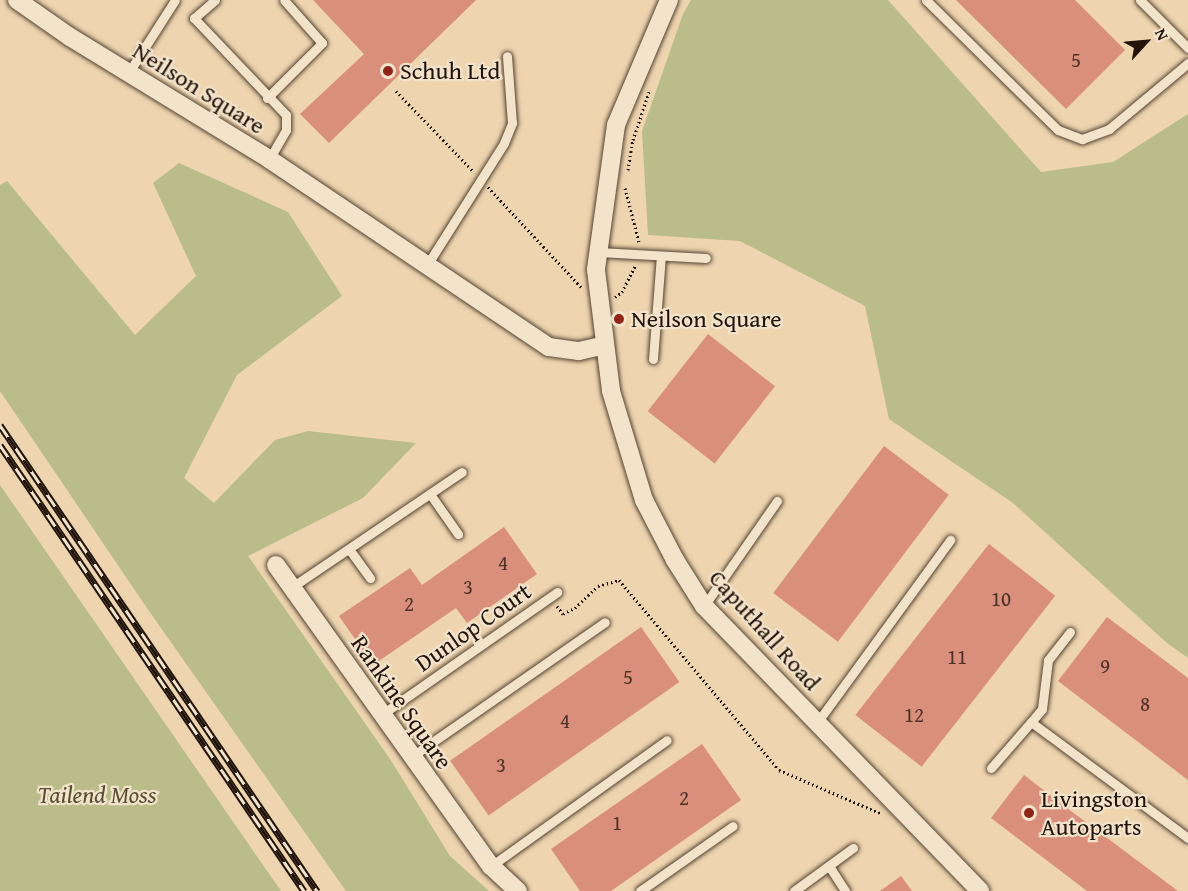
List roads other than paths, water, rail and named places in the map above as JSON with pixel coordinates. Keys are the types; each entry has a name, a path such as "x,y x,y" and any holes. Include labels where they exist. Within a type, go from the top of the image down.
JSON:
{"street":[{"name":"Neilson Square","path":"17,0 70,37 269,159 549,347 579,351 604,345"},
{"name":"Caputhall Road","path":"669,0 616,125 596,270 611,391 644,500 675,560 704,606 980,891"},
{"name":"Rankine Square","path":"276,565 381,716 491,866 518,891"}],"lane":[{"path":"129,72 175,0"},
{"path":"215,0 194,18 267,98 286,115 286,130 269,159"},
{"path":"267,98 322,43 284,0"},
{"path":"926,0 1058,130 1082,139 1108,129 1188,63"},
{"path":"1140,0 1188,48"},
{"path":"427,265 504,142 512,123 507,56"},
{"path":"599,252 706,258"},
{"path":"653,359 660,256"},
{"path":"292,587 462,472"},
{"path":"430,494 458,534"},
{"path":"704,606 777,501"},
{"path":"816,724 950,540"},
{"path":"349,549 370,578"},
{"name":"Dunlop Court","path":"381,716 553,594"},
{"path":"411,757 605,622"},
{"path":"991,768 1042,709 1048,660 1070,632"},
{"path":"1031,722 1188,838"},
{"path":"491,866 667,740"},
{"path":"640,891 733,826"},
{"path":"794,891 853,849"},
{"path":"829,866 845,891"}],"railway":[{"path":"0,425 317,891"},
{"path":"0,445 304,891"}],"place":[{"name":"Schuh Ltd","path":"388,71"},
{"name":"Neilson Square","path":"619,319"},
{"name":"Livingston Autoparts","path":"1029,813"}],"park label":[{"name":"Tailend Moss","path":"97,795"}]}
